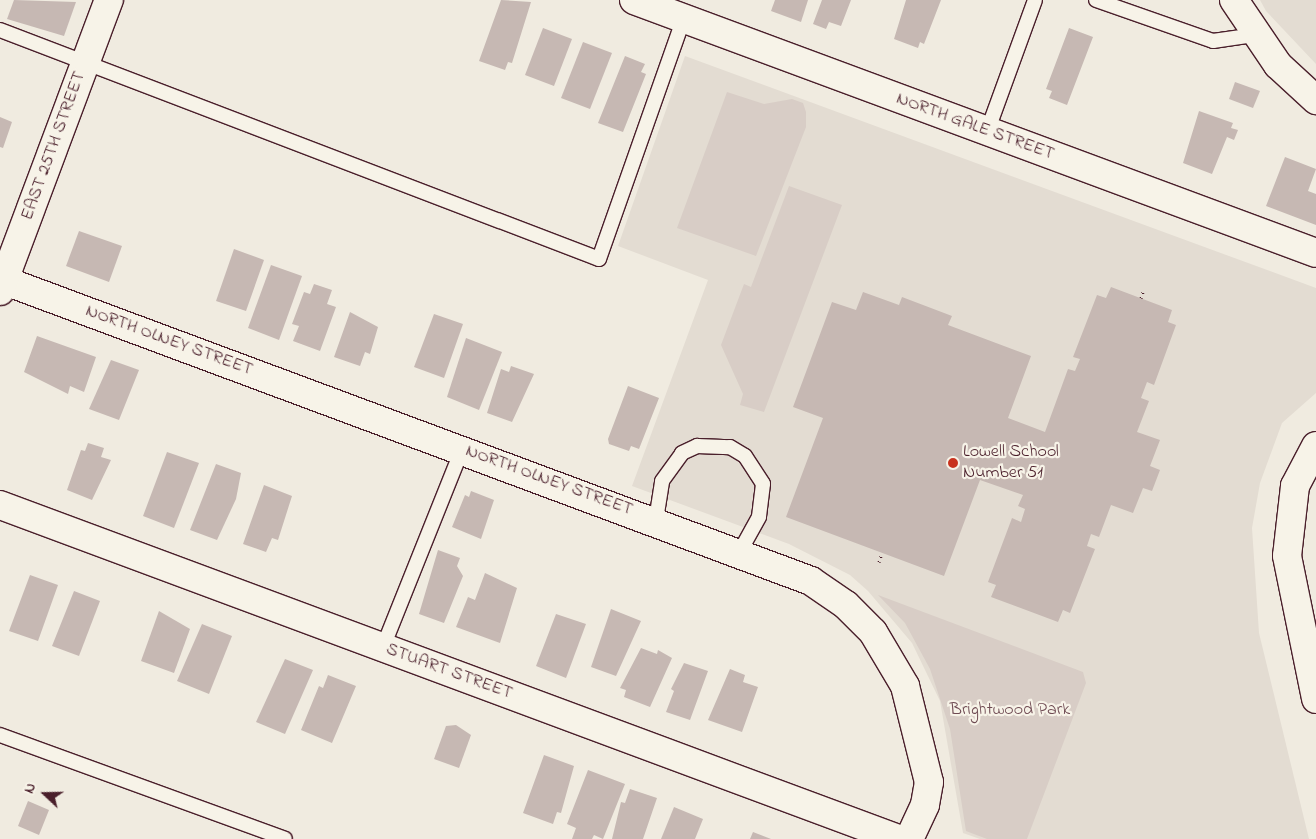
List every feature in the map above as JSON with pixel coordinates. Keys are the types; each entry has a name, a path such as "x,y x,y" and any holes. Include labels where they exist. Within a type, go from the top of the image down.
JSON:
{"street":[{"name":"EAST 25TH STREET","path":"1,284 109,0"},
{"name":"NORTH GALE STREET","path":"634,0 1316,253"},
{"path":"1234,0 1254,35 1278,65 1316,100"},
{"name":"NORTH OLNEY STREET","path":"1,284 462,449 798,573 832,594 873,632 892,661 916,715 929,782 926,805 908,839"},
{"path":"1316,446 1295,486 1287,556 1316,700"},
{"name":"STUART STREET","path":"0,505 898,839"}],"lane":[{"path":"987,132 1035,0"},
{"path":"1096,0 1213,41 1254,35"},
{"path":"0,30 599,258 684,18"},
{"path":"656,520 662,481 682,453 697,446 730,447 745,456 763,484 759,517 740,551"},
{"path":"383,647 462,449"},
{"path":"0,735 285,839"}],"path":[{"path":"1141,298 1144,289"},
{"path":"878,562 882,553"}],"shaded area":[{"path":"1260,0 1316,0 1316,64 1266,11"},
{"name":"Lowell School Number 51","path":"685,56 1316,288 1316,393 1282,423 1260,483 1252,528 1259,633 1309,839 980,839 963,833 940,701 912,643 868,591 850,575 789,544 632,486 708,280 618,246"}],"green space":[{"path":"727,92 764,104 792,99 803,103 806,112 806,127 756,256 677,228"},
{"path":"789,186 842,205 764,412 740,405 743,394 721,345 744,284 751,287"},
{"name":"Brightwood Park","path":"878,595 1083,672 1086,683 1027,839 987,839 966,831 950,729 930,669 905,623"}],"building":[{"path":"14,0 76,2 64,36 7,19"},
{"path":"501,0 531,2 512,63 508,62 505,70 479,61"},
{"path":"775,0 808,0 801,22 771,11"},
{"path":"822,0 851,0 841,26 829,22 826,29 813,24"},
{"path":"906,0 941,0 924,44 920,42 918,48 894,39"},
{"path":"543,28 572,39 554,86 525,75"},
{"path":"1069,28 1093,37 1067,105 1049,98 1052,91 1046,89"},
{"path":"583,42 612,53 590,109 561,98"},
{"path":"625,56 645,64 641,72 646,74 623,132 598,123"},
{"path":"1235,82 1260,91 1253,108 1229,99"},
{"path":"1199,111 1233,123 1231,128 1238,130 1234,140 1227,137 1212,174 1183,163"},
{"path":"0,117 12,122 3,148 0,147"},
{"path":"1285,157 1316,169 1308,191 1316,194 1316,225 1266,206"},
{"path":"79,231 122,246 109,282 66,266"},
{"path":"234,249 264,260 246,311 216,301"},
{"path":"271,265 302,276 279,340 248,328"},
{"path":"314,284 332,290 327,304 336,307 320,351 293,341 299,326 292,324 304,292 310,294"},
{"path":"1111,287 1172,310 1168,322 1176,325 1154,385 1147,382 1141,398 1149,401 1137,432 1160,440 1150,466 1160,470 1152,491 1143,488 1133,513 1111,505 1099,537 1091,534 1087,546 1095,549 1070,613 1063,610 1058,622 991,597 996,585 988,582 1012,518 1021,522 1025,509 1018,506 1023,495 980,480 944,576 786,517 823,418 793,407 832,302 856,310 863,292 899,305 902,297 952,316 948,325 1031,356 1008,418 1045,432 1068,369 1075,371 1080,359 1073,357 1097,295 1106,298"},
{"path":"350,312 378,327 370,354 365,352 360,366 334,357"},
{"path":"434,314 463,324 444,378 414,367"},
{"path":"37,336 96,357 84,392 70,386 68,394 24,372"},
{"path":"466,338 502,352 479,410 447,397"},
{"path":"111,360 139,370 119,420 89,409"},
{"path":"511,366 534,374 512,422 487,413 501,369 509,372"},
{"path":"628,386 659,398 639,449 631,446 629,451 609,444 608,439"},
{"path":"88,443 104,448 101,457 111,460 92,500 67,490 81,450 85,451"},
{"path":"167,452 199,463 174,528 143,516"},
{"path":"216,464 241,473 236,499 217,540 190,530"},
{"path":"264,485 292,496 278,540 272,538 266,552 243,544"},
{"path":"471,491 494,500 481,539 452,527 465,495 469,497"},
{"path":"438,550 460,558 457,566 463,576 444,623 419,614"},
{"path":"485,573 517,588 500,643 456,627 468,597 475,600"},
{"path":"30,575 58,585 38,641 9,631"},
{"path":"74,591 100,601 79,656 52,646"},
{"path":"611,609 641,621 616,676 591,667"},
{"path":"159,611 190,629 174,673 141,661"},
{"path":"556,614 586,624 566,678 536,666"},
{"path":"202,624 232,636 209,694 177,681"},
{"path":"641,648 657,654 658,650 672,658 650,707 624,697 626,690 620,688"},
{"path":"285,659 313,670 285,734 256,722"},
{"path":"684,663 708,671 690,720 666,712 674,691 671,689"},
{"path":"730,669 745,675 743,682 758,687 742,732 708,720"},
{"path":"328,675 356,686 332,743 301,730 319,686 323,688"},
{"path":"456,725 471,735 459,768 434,759 446,726"},
{"path":"544,755 574,766 561,813 557,812 553,824 523,813"},
{"path":"588,770 625,784 603,839 594,835 592,839 572,839 576,828 567,824"},
{"path":"630,789 657,798 643,839 612,839 621,802 625,803"},
{"path":"28,801 49,810 39,835 18,826"},
{"path":"674,807 703,819 695,839 661,839"},
{"path":"753,832 771,839 750,839"}],"place":[{"name":"Lowell School Number 51","path":"953,463"}]}
